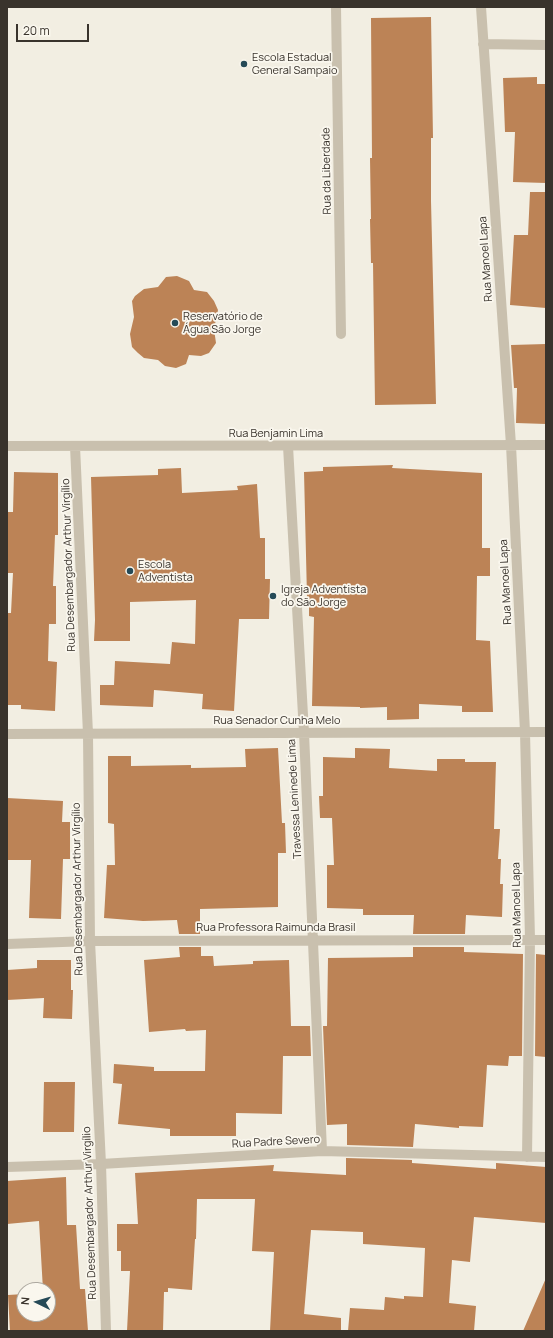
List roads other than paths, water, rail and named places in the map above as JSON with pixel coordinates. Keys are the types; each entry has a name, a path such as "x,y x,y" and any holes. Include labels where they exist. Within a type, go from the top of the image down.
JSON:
{"street":[{"name":"Rua da Liberdade","path":"336,7 341,334"},
{"name":"Rua Manoel Lapa","path":"481,7 511,445 525,732 530,939 527,1157"},
{"path":"483,44 546,45"},
{"name":"Rua Benjamin Lima","path":"7,446 546,445"},
{"name":"Rua Desembargador Arthur Virgílio","path":"76,446 88,734 90,941 101,1164 106,1331"},
{"name":"Travessa Leninede Lima","path":"288,446 304,733 322,1151"},
{"name":"Rua Senador Cunha Melo","path":"7,734 546,732"},
{"name":"Rua Professora Raimunda Brasil","path":"7,944 90,941 313,939 546,940"},
{"name":"Rua Padre Severo","path":"7,1167 101,1164 322,1151 546,1157"}],"place":[{"name":"Escola Estadual General Sampaio","path":"244,64"},
{"name":"Reservatório de Água São Jorge","path":"175,323"},
{"name":"Escola Adventista","path":"130,571"},
{"name":"Igreja Adventista do São Jorge","path":"273,596"}]}
